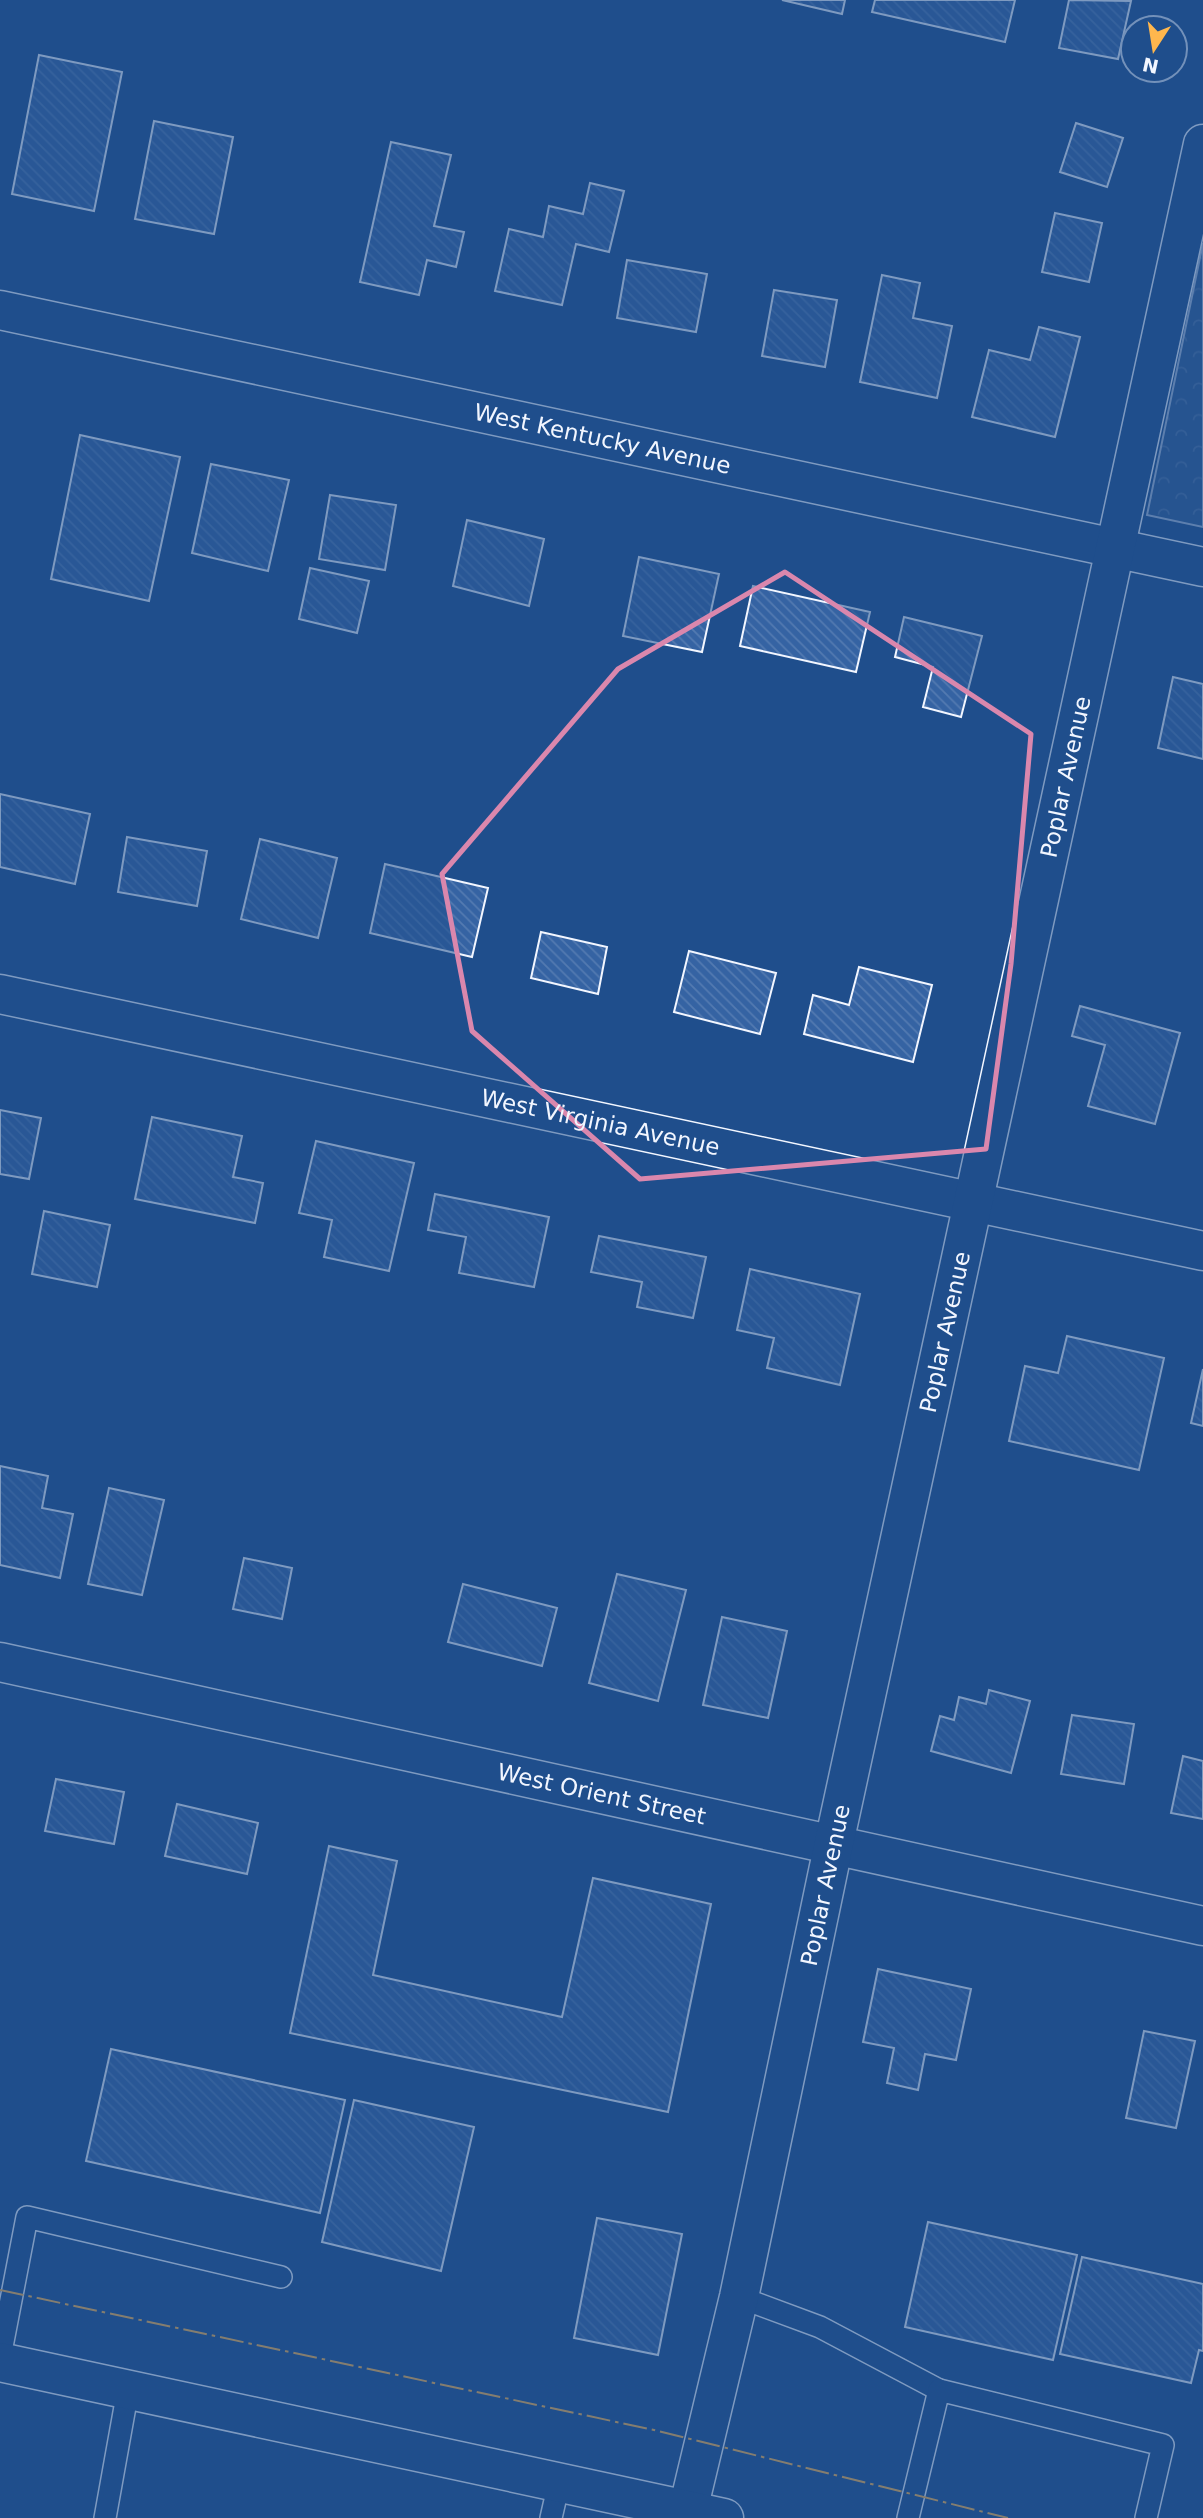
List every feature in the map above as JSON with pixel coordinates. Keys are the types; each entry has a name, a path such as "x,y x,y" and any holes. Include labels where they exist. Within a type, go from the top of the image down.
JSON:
{"street":[{"name":"Poplar Avenue","path":"699,2515 739,2297 834,1843 1203,144"},
{"name":"West Kentucky Avenue","path":"0,310 1203,567"},
{"name":"West Virginia Avenue","path":"0,994 1203,1251"},
{"name":"West Orient Street","path":"0,1662 1203,1926"},
{"path":"0,2359 555,2500 699,2515"}],"lane":[{"path":"0,2359 27,2217 281,2277"},
{"path":"739,2297 820,2327 939,2390 1163,2445 1146,2518"},
{"path":"104,2518 128,2390"},
{"path":"908,2518 939,2390"}],"highlighted area":[{"path":"785,572 1031,734 1011,964 986,1149 640,1179 472,1031 442,874 618,669"}],"green space":[{"path":"1203,243 1203,527 1147,515"}],"building":[{"path":"782,0 845,0 842,14"},
{"path":"875,0 1015,0 1005,42 872,12"},
{"path":"1069,0 1131,1 1128,14 1119,14 1118,59 1059,48"},
{"path":"39,55 122,72 94,211 12,194"},
{"path":"154,121 233,137 214,234 135,219"},
{"path":"1076,123 1123,138 1107,187 1060,172"},
{"path":"391,142 451,155 434,226 464,232 456,267 427,260 419,295 360,282"},
{"path":"590,183 624,191 609,252 576,244 562,305 495,291 509,229 543,237 549,206 583,214"},
{"path":"1055,213 1102,223 1089,282 1042,272"},
{"path":"627,260 707,274 696,332 617,318"},
{"path":"882,275 920,283 913,318 952,326 937,398 860,382"},
{"path":"774,290 837,300 825,367 762,356"},
{"path":"1039,327 1080,337 1055,437 972,417 989,350 1030,360"},
{"path":"80,435 180,457 149,601 51,579"},
{"path":"211,464 289,480 268,571 192,553"},
{"path":"330,495 396,505 385,570 319,559"},
{"path":"467,520 544,539 529,606 453,586"},
{"path":"639,557 719,574 702,652 623,636"},
{"path":"310,568 369,581 357,633 299,619"},
{"path":"753,586 870,612 856,672 740,646"},
{"path":"904,617 982,636 961,717 923,707 933,667 895,657"},
{"path":"1173,677 1203,684 1203,759 1158,748"},
{"path":"0,794 90,814 75,884 0,867"},
{"path":"127,837 207,851 197,906 118,892"},
{"path":"260,839 337,858 318,938 241,919"},
{"path":"385,864 488,888 472,957 370,933"},
{"path":"541,932 607,947 598,994 531,978"},
{"path":"689,951 776,973 760,1034 674,1012"},
{"path":"859,967 932,985 913,1062 804,1034 813,995 849,1005"},
{"path":"1080,1006 1180,1033 1155,1124 1088,1106 1105,1045 1072,1036"},
{"path":"0,1110 41,1118 29,1179 0,1174"},
{"path":"152,1117 242,1136 233,1177 263,1183 255,1223 135,1199"},
{"path":"316,1141 414,1163 389,1271 324,1257 332,1220 299,1213"},
{"path":"435,1194 549,1217 534,1287 459,1273 466,1237 428,1230"},
{"path":"44,1211 110,1225 97,1287 32,1274"},
{"path":"599,1236 706,1257 693,1318 637,1307 642,1282 591,1272"},
{"path":"750,1269 860,1294 840,1385 767,1368 774,1338 737,1330"},
{"path":"1067,1336 1164,1358 1139,1470 1009,1441 1025,1366 1058,1373"},
{"path":"1203,1369 1203,1426 1191,1423"},
{"path":"0,1466 48,1476 42,1508 73,1514 60,1578 0,1565"},
{"path":"109,1488 164,1500 142,1595 88,1584"},
{"path":"244,1558 292,1568 282,1619 233,1609"},
{"path":"617,1574 686,1590 658,1701 589,1683"},
{"path":"463,1584 557,1608 542,1666 448,1642"},
{"path":"722,1617 787,1631 768,1718 703,1705"},
{"path":"989,1690 1030,1701 1011,1773 931,1751 940,1716 954,1720 959,1697 986,1704"},
{"path":"1072,1715 1134,1724 1124,1784 1061,1774"},
{"path":"1183,1756 1203,1761 1203,1819 1171,1813"},
{"path":"56,1779 124,1792 114,1844 45,1831"},
{"path":"177,1804 258,1823 247,1874 165,1856"},
{"path":"329,1846 397,1861 373,1975 562,2017 593,1878 711,1904 668,2112 290,2033"},
{"path":"878,1969 971,1989 956,2060 925,2054 918,2090 887,2083 894,2048 863,2042"},
{"path":"1144,2031 1195,2041 1176,2128 1126,2118"},
{"path":"111,2049 345,2100 320,2213 86,2161"},
{"path":"354,2100 474,2127 441,2271 322,2242"},
{"path":"597,2218 682,2234 658,2355 574,2338"},
{"path":"928,2222 1077,2255 1053,2360 905,2327"},
{"path":"1082,2257 1203,2284 1203,2351 1199,2350 1191,2383 1060,2354"}],"power":[{"path":"0,2290 654,2430 1008,2518"}]}
